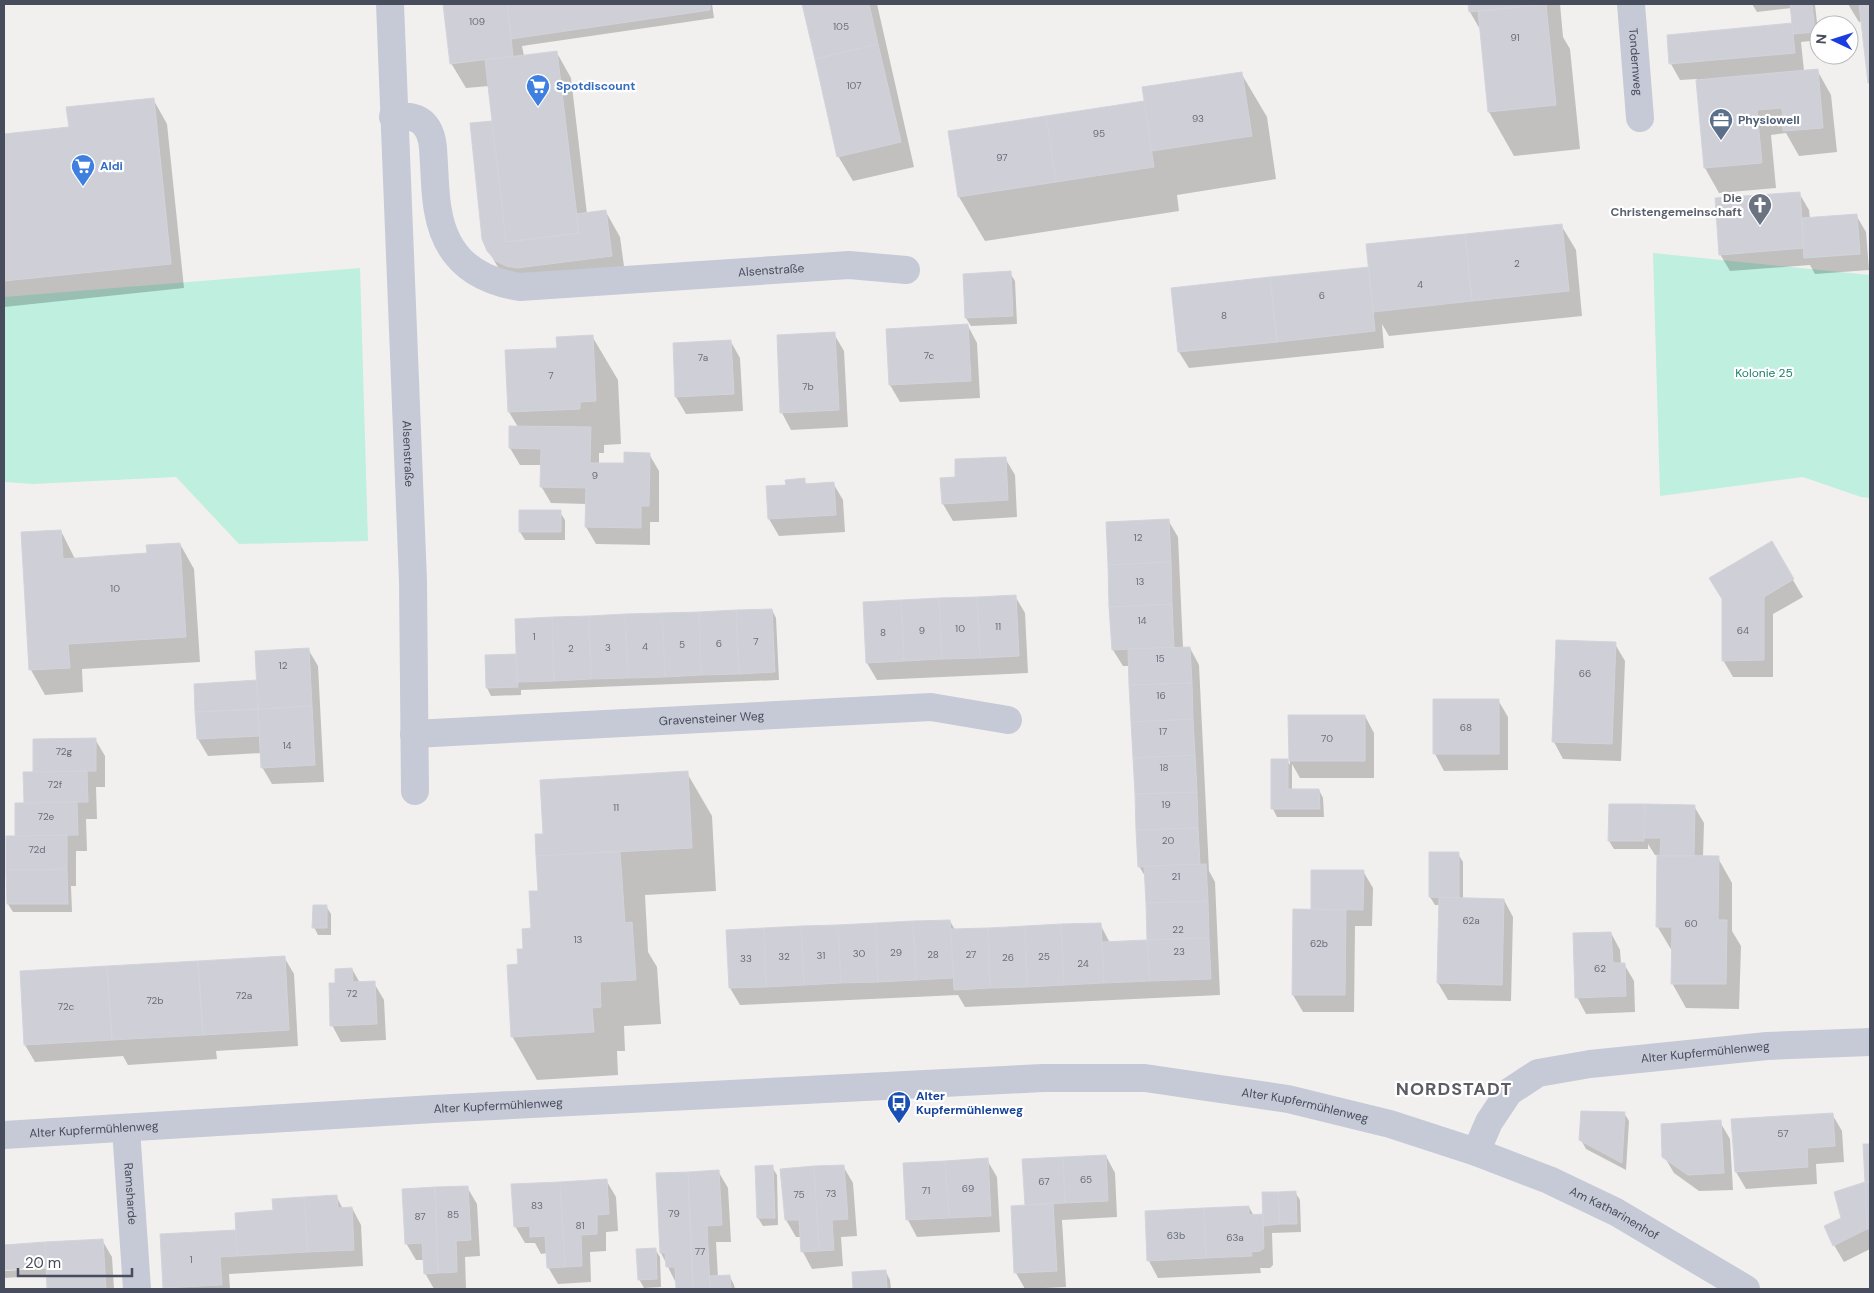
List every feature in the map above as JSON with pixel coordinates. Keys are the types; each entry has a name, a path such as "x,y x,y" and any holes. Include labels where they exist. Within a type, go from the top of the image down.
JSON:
{"street":[{"name":"Alsenstraße","path":"390,4 393,117 404,334 413,581 415,791"},
{"name":"Tondernweg","path":"1631,4 1640,118"},
{"name":"Alsenstraße","path":"393,117 412,117 424,124 432,136 437,210 443,232 454,252 472,271 499,284 520,287 850,265 906,270"},
{"name":"Gravensteiner Weg","path":"414,734 932,707 1008,720"},
{"name":"Alter Kupfermühlenweg","path":"4,1135 434,1109 1033,1079 1146,1078 1288,1099 1390,1124 1476,1152 1489,1122 1510,1092 1538,1073 1590,1064 1766,1046 1870,1042"},
{"name":"Ramsharde","path":"126,1129 137,1289"},
{"name":"Am Katharinenhof","path":"1476,1152 1549,1180 1616,1212 1746,1289"}],"green space":[{"name":"Kolonie 25","path":"1653,253 1870,275 1870,498 1861,497 1803,477 1660,496"},
{"path":"360,268 368,541 239,544 176,477 33,484 4,482 4,297"}],"building":[{"path":"443,4 507,4 513,56 450,64"},
{"path":"507,4 710,4 710,10 511,39"},
{"path":"802,4 869,4 878,44 815,59"},
{"path":"1468,4 1540,4 1540,5 1469,12"},
{"path":"1546,4 1556,105 1488,112 1478,11"},
{"path":"1790,4 1812,4 1813,15 1809,15 1809,33 1793,34"},
{"path":"1859,4 1870,4 1870,83 1868,83"},
{"path":"1792,23 1795,53 1669,64 1667,35"},
{"path":"878,44 901,142 837,157 815,59"},
{"path":"557,51 579,233 506,242 485,60"},
{"path":"1818,69 1823,128 1783,131 1782,108 1757,110 1762,163 1704,168 1696,80"},
{"path":"1242,72 1252,136 1152,151 1142,87"},
{"name":"Aldi","path":"154,98 171,264 4,281 4,134 69,127 66,107"},
{"path":"1144,101 1154,167 1056,182 1046,116"},
{"path":"1046,116 1056,182 958,197 948,131"},
{"path":"492,121 506,242 579,233 576,214 606,210 612,256 517,268 506,266 496,261 487,251 482,239 470,123"},
{"name":"Die Christengemeinschaft","path":"1800,192 1804,248 1719,255 1715,198"},
{"path":"1857,214 1860,254 1804,258 1802,218"},
{"path":"1562,224 1569,291 1472,301 1465,234"},
{"path":"1465,234 1472,301 1373,312 1366,244"},
{"path":"1369,267 1375,331 1277,342 1270,277"},
{"path":"1011,271 1013,316 965,318 963,274"},
{"path":"1270,277 1277,342 1178,352 1171,288"},
{"path":"968,324 971,381 889,385 886,329"},
{"path":"835,332 839,410 780,413 777,335"},
{"path":"593,335 596,401 580,402 580,409 508,412 505,350 557,348 556,337"},
{"path":"731,340 734,394 675,397 673,343"},
{"path":"509,426 591,427 590,463 624,463 624,452 650,453 649,506 641,506 641,528 585,527 586,488 540,487 541,449 509,448"},
{"path":"1006,457 1008,500 942,504 940,478 955,477 955,459"},
{"path":"805,478 805,484 834,482 836,515 768,519 766,486 786,485 785,480"},
{"path":"519,510 561,510 561,532 519,532"},
{"path":"1169,519 1171,562 1108,565 1106,522"},
{"path":"61,530 63,559 147,553 146,545 180,543 186,637 68,644 70,668 29,670 21,532"},
{"path":"1772,541 1794,579 1764,597 1764,660 1722,661 1722,599 1709,578"},
{"path":"1171,562 1172,604 1109,607 1108,565"},
{"path":"1016,595 1019,656 980,658 977,597"},
{"path":"977,597 980,658 942,659 939,598"},
{"path":"939,598 942,659 904,661 901,600"},
{"path":"901,600 904,661 866,663 863,602"},
{"path":"1172,604 1174,647 1112,650 1109,607"},
{"path":"772,609 775,672 739,674 736,610"},
{"path":"736,610 739,674 701,675 699,612"},
{"path":"699,612 701,675 665,677 662,613"},
{"path":"662,613 665,677 628,678 625,614"},
{"path":"625,614 628,678 591,679 589,616"},
{"path":"589,616 591,679 554,681 552,617"},
{"path":"552,617 554,681 517,682 515,619"},
{"path":"1556,640 1616,642 1612,744 1552,742"},
{"path":"1190,647 1192,683 1129,685 1128,649"},
{"path":"309,648 312,706 258,709 255,651"},
{"path":"516,654 518,687 486,688 485,655"},
{"path":"257,680 258,709 195,712 194,684"},
{"path":"1192,683 1193,719 1131,722 1129,685"},
{"path":"1433,699 1499,699 1499,754 1433,754"},
{"path":"312,706 315,765 261,768 258,709"},
{"path":"258,709 259,736 197,739 195,712"},
{"path":"1288,715 1365,715 1365,761 1289,761"},
{"path":"1193,719 1195,755 1133,758 1131,722"},
{"path":"96,738 96,771 33,772 33,739"},
{"path":"1195,755 1197,792 1135,794 1133,758"},
{"path":"1271,759 1288,759 1288,789 1319,789 1320,809 1271,809"},
{"path":"87,771 88,802 24,803 23,772"},
{"path":"688,771 692,848 536,856 535,834 543,834 540,780"},
{"path":"1197,792 1198,828 1136,830 1135,794"},
{"path":"77,802 78,835 15,836 15,803"},
{"path":"1609,804 1645,804 1644,841 1608,841"},
{"path":"1645,804 1695,805 1694,856 1660,856 1661,838 1644,838"},
{"path":"1198,828 1200,864 1138,867 1136,830"},
{"path":"67,835 67,869 6,870 6,836"},
{"path":"620,851 625,923 632,922 636,980 600,982 601,1007 592,1008 594,1032 511,1037 507,965 518,964 517,949 523,949 522,929 531,928 529,891 538,891 536,856"},
{"path":"1429,852 1459,852 1459,898 1429,897"},
{"path":"1657,855 1719,856 1718,920 1727,920 1726,984 1671,984 1672,927 1656,927"},
{"path":"1206,864 1208,901 1146,903 1144,866"},
{"path":"67,869 68,904 7,904 6,870"},
{"path":"1311,870 1364,870 1363,910 1311,909"},
{"path":"1439,897 1504,899 1502,985 1437,983"},
{"path":"1208,901 1209,938 1147,940 1146,903"},
{"path":"313,905 327,905 327,928 312,928"},
{"path":"1293,909 1346,910 1345,995 1292,995"},
{"path":"950,920 953,978 916,980 913,921"},
{"path":"913,921 916,980 878,982 876,923"},
{"path":"876,923 878,982 841,983 838,925"},
{"path":"1101,923 1104,983 1064,985 1061,924"},
{"path":"1061,924 1064,985 1027,987 1025,926"},
{"path":"838,925 841,983 804,985 801,926"},
{"path":"801,926 804,985 766,987 764,928"},
{"path":"1025,926 1027,987 990,988 988,928"},
{"path":"764,928 766,987 729,988 726,930"},
{"path":"988,928 990,988 954,990 951,929"},
{"path":"1611,932 1613,963 1625,963 1626,996 1575,998 1573,933"},
{"path":"1209,938 1211,979 1150,981 1147,940"},
{"path":"1147,940 1150,981 1104,983 1102,942"},
{"path":"285,956 289,1030 203,1035 198,961"},
{"path":"198,961 203,1035 112,1040 107,966"},
{"path":"107,966 112,1040 24,1045 20,971"},
{"path":"352,968 353,982 375,981 377,1024 330,1026 329,983 335,983 335,969"},
{"path":"1581,1111 1625,1112 1622,1163 1579,1140"},
{"path":"1833,1113 1835,1146 1807,1148 1808,1167 1735,1172 1731,1119"},
{"path":"1721,1120 1724,1173 1688,1175 1662,1157 1661,1124"},
{"path":"1863,1144 1870,1144 1870,1182 1865,1182"},
{"path":"1106,1155 1108,1201 1065,1203 1063,1157"},
{"path":"1063,1157 1065,1203 1025,1205 1022,1159"},
{"path":"988,1158 991,1216 949,1218 945,1161"},
{"path":"945,1161 949,1218 906,1220 903,1163"},
{"path":"773,1165 775,1218 757,1218 755,1166"},
{"path":"844,1165 848,1219 832,1220 834,1250 819,1251 814,1166"},
{"path":"814,1166 819,1251 801,1252 799,1220 785,1220 780,1169"},
{"path":"719,1170 722,1225 707,1226 710,1289 693,1289 688,1172"},
{"path":"688,1172 693,1289 676,1289 675,1267 666,1267 665,1253 660,1253 656,1173"},
{"path":"607,1179 609,1214 597,1215 597,1234 581,1235 582,1266 565,1267 560,1182"},
{"path":"560,1182 565,1267 547,1268 545,1236 530,1237 530,1226 514,1227 511,1184"},
{"path":"1865,1182 1870,1182 1870,1229 1867,1229"},
{"path":"1865,1182 1867,1229 1833,1246 1824,1226 1841,1218 1834,1192"},
{"path":"468,1186 471,1240 456,1241 457,1272 438,1273 435,1187"},
{"path":"435,1187 438,1273 424,1274 422,1243 405,1244 402,1189"},
{"path":"1296,1191 1297,1224 1280,1224 1278,1192"},
{"path":"1262,1192 1278,1192 1280,1224 1263,1226"},
{"path":"337,1195 338,1208 352,1207 354,1250 308,1252 304,1197"},
{"path":"304,1197 308,1252 237,1256 235,1213 273,1210 272,1199"},
{"path":"1053,1203 1057,1271 1014,1273 1011,1206"},
{"path":"1249,1206 1249,1215 1263,1214 1264,1248 1260,1251 1251,1252 1252,1256 1206,1258 1204,1208"},
{"path":"1204,1208 1206,1258 1147,1261 1145,1211"},
{"path":"236,1230 237,1256 220,1257 222,1285 163,1288 160,1234"},
{"path":"103,1239 106,1289 47,1289 45,1242"},
{"path":"45,1242 46,1267 4,1270 4,1245"},
{"path":"656,1248 657,1279 638,1280 636,1249"},
{"path":"886,1270 887,1289 853,1289 852,1272"},
{"path":"730,1275 731,1289 710,1289 709,1276"}],"place":[{"name":"Spotdiscount","path":"538,107"},
{"name":"Physiowell","path":"1721,141"},
{"name":"Aldi","path":"83,187"},
{"name":"Die Christengemeinschaft","path":"1760,226"},
{"name":"Alter Kupfermühlenweg","path":"899,1124"}],"district":[{"name":"NORDSTADT","path":"1454,1089"}]}
